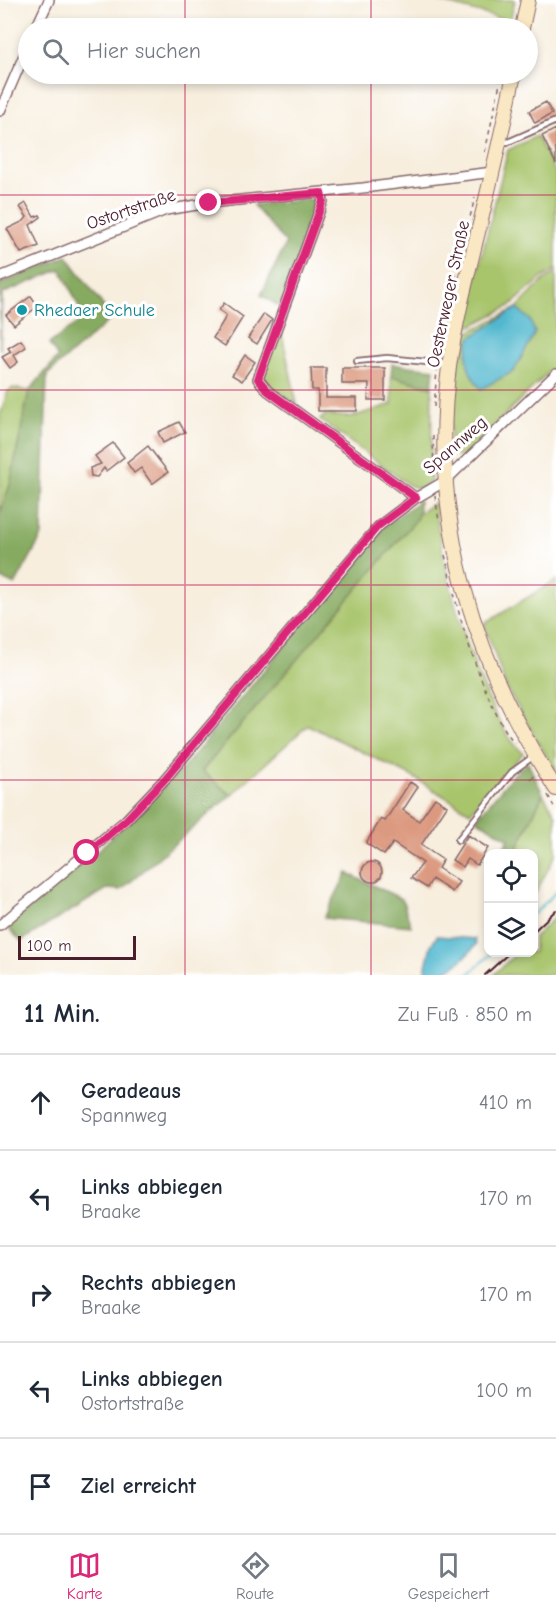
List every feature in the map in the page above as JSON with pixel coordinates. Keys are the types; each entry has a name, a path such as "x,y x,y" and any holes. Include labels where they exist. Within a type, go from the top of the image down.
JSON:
{"street":[{"path":"41,18 49,0"},
{"path":"524,18 528,0"},
{"path":"0,111 18,69"},
{"name":"Oesterweger Straße","path":"512,84 459,313 450,365 445,424 445,481 459,575 474,625 497,684 535,756 556,789"},
{"name":"Ostortstraße","path":"0,277 166,210 209,203 321,193 493,172"},
{"path":"321,193 323,201 258,379 268,391 416,498"},
{"name":"Spannweg","path":"0,925 126,820 164,780 378,526 416,498 445,481 556,374"}],"lane":[{"path":"500,141 508,142 556,121"},
{"path":"357,361 387,358 450,365"},
{"path":"458,840 512,772 535,756"}],"path":[{"path":"530,779 536,774"}],"green space":[{"path":"433,0 515,0 511,18 499,18"},
{"path":"537,136 556,174 556,270 543,277 510,306 463,330 508,150"},
{"path":"314,199 319,205 280,307 261,295 286,243 253,205"},
{"path":"67,256 112,318 47,375 42,536 15,585 0,578 0,513 10,485 29,391 58,357 49,344 84,318 61,269 2,294 0,350 0,284"},
{"path":"556,273 556,365 465,454 458,457 450,452 451,405 463,335 517,308 545,279"},
{"path":"280,325 297,404 269,387 262,372"},
{"path":"392,364 434,369 432,387 391,376"},
{"path":"391,376 432,387 431,481 420,489 409,485 320,420 325,415 352,417 392,404"},
{"path":"13,388 29,391 10,485 0,513 0,415 8,391"},
{"path":"419,501 419,513 415,521 202,771 231,795 121,890 107,889 21,941 7,927 92,856 184,767 382,528"},
{"path":"434,503 447,574 459,620 475,665 505,731 523,753 470,812 411,776 308,725 231,795 202,771 419,513"},
{"path":"556,580 556,772 507,689 484,624"},
{"path":"528,763 543,794 517,849 503,849 509,839 476,819 514,774"},
{"path":"543,794 556,815 556,854 538,888 538,849 517,849"},
{"path":"347,873 402,899 411,926 324,918"},
{"path":"556,916 556,975 493,975 513,957 538,957 538,933"}],"water":[{"path":"517,308 530,320 535,333 514,371 481,389 468,365 467,353 470,338"},
{"path":"437,936 475,939 476,945 465,957 447,970 424,975 431,945"}],"building":[{"path":"546,102 552,114 535,123 529,111"},
{"path":"556,129 556,164 542,136"},
{"path":"26,203 34,217 40,215 41,217 30,225 39,246 21,253 7,229 24,221 27,217 20,207"},
{"name":"Rhedaer Schule","path":"31,296 38,306 14,325 6,315"},
{"path":"224,303 243,317 225,346 213,338 226,315 219,310"},
{"path":"264,314 272,320 257,344 248,338"},
{"path":"21,340 26,347 14,355 18,362 10,368 2,357 11,352 8,348"},
{"path":"245,355 255,362 242,381 232,375"},
{"path":"311,368 326,368 326,398 357,398 357,411 318,411 318,390 312,390"},
{"path":"342,368 385,368 385,400 368,400 369,384 342,384"},
{"path":"179,422 185,432 163,443 158,432"},
{"path":"113,443 124,457 106,471 104,468 97,477 91,476 90,468 101,464 95,456"},
{"path":"148,446 168,472 152,484 141,468 134,473 127,463"},
{"path":"410,782 418,787 403,810 419,821 435,798 447,806 421,845 443,860 438,868 459,882 452,892 432,879 427,888 411,878 423,863 393,843 384,855 366,843 381,819 385,821"},
{"path":"468,835 488,848 484,849 484,854 477,865 468,859 463,867 452,860"},
{"path":"372,862 379,865 382,872 379,879 372,882 365,879 362,872 365,865"}],"waterway":[{"path":"538,910 556,892"},
{"path":"468,975 488,957"}],"railway":[{"path":"538,927 556,910"},
{"path":"485,975 505,957"}],"place":[{"name":"Rhedaer Schule","path":"22,310"}],"route":[{"path":"87,853 126,820 164,780 378,526 416,498 268,391 258,379 323,201 321,193 209,203"}]}
